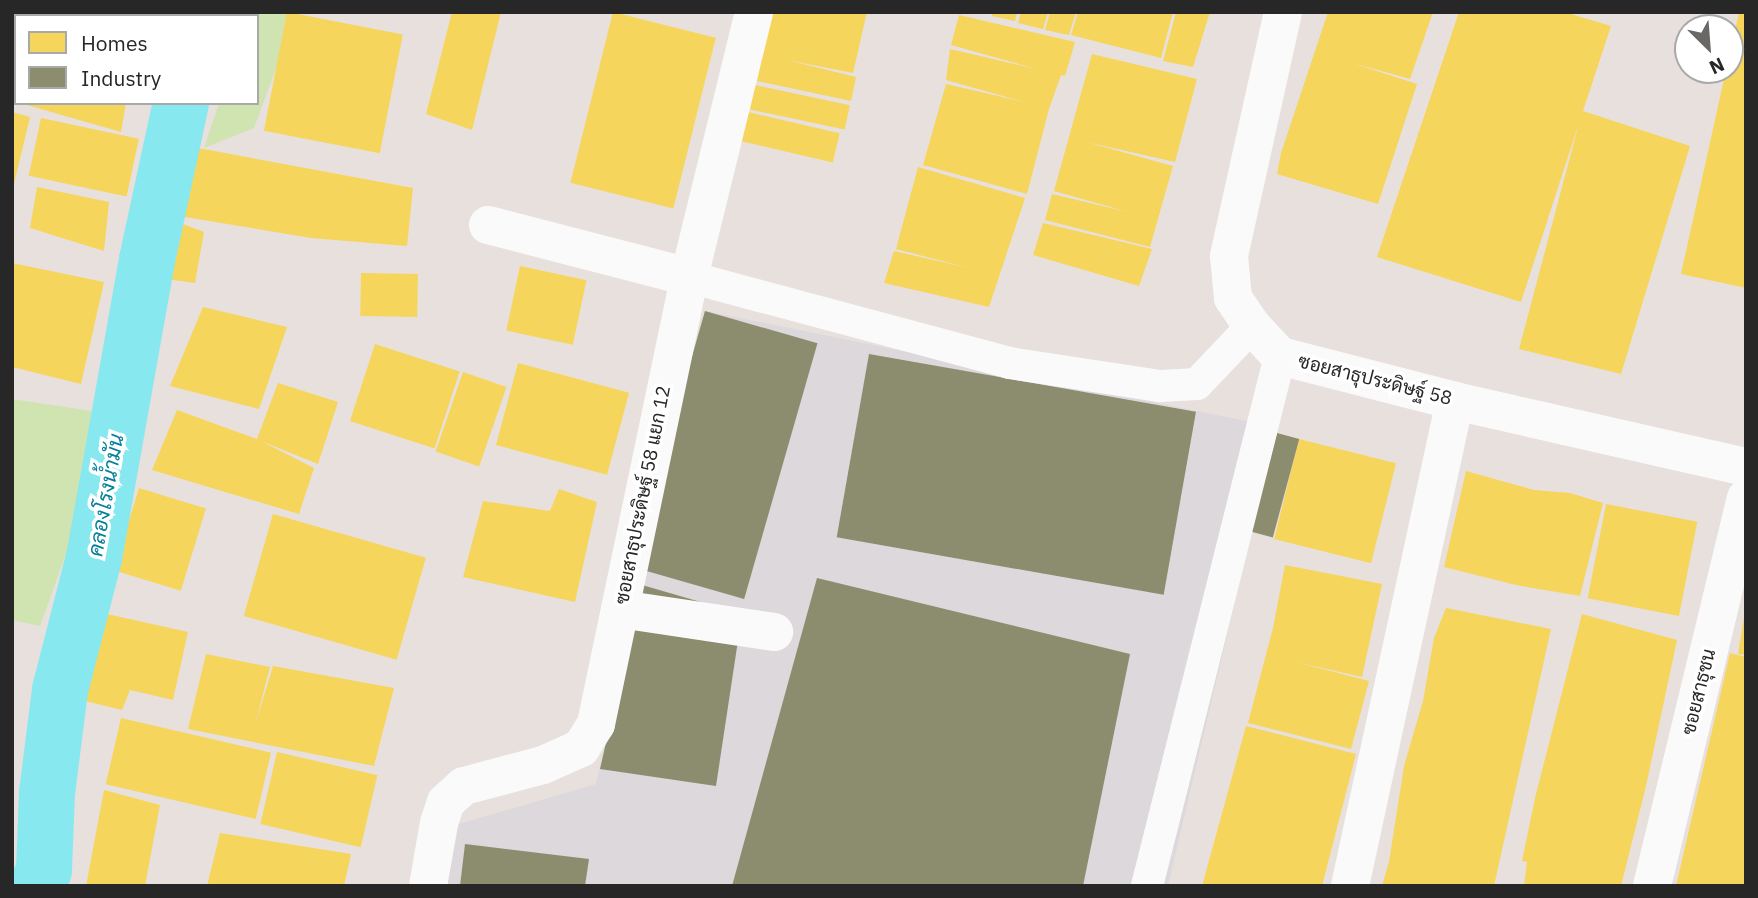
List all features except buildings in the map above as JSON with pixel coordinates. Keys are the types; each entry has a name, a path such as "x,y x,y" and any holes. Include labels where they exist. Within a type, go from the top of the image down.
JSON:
{"street":[{"name":"ซอยสาธุประดิษฐ์ 58 แยก 12","path":"428,886 439,823 446,802 464,786 543,765 581,748 596,724 688,277 754,12"},
{"name":"ซอยสาธุประดิษฐ์ 58","path":"1283,12 1229,256 1233,298 1252,326 1280,356 1455,401 1746,467"},
{"path":"488,225 688,277"},
{"path":"1350,886 1455,401"},
{"name":"ซอยสาธุชน","path":"1652,886 1746,498"},
{"path":"620,609 774,632"}],"lane":[{"path":"688,277 1009,363 1160,386 1197,384 1252,326"},
{"path":"1147,886 1280,356"}],"shaded area":[{"path":"705,311 1276,427 1168,886 447,886 459,824 596,784"}],"green space":[{"path":"297,12 254,128 204,148 218,105 259,105 259,14 250,14"},
{"path":"12,399 92,411 71,540 40,626 12,620"}],"waterway":[{"name":"คลองโรงน้ำมัน","path":"37,886 44,870 47,793 60,690 94,558 147,260 181,105"}]}
